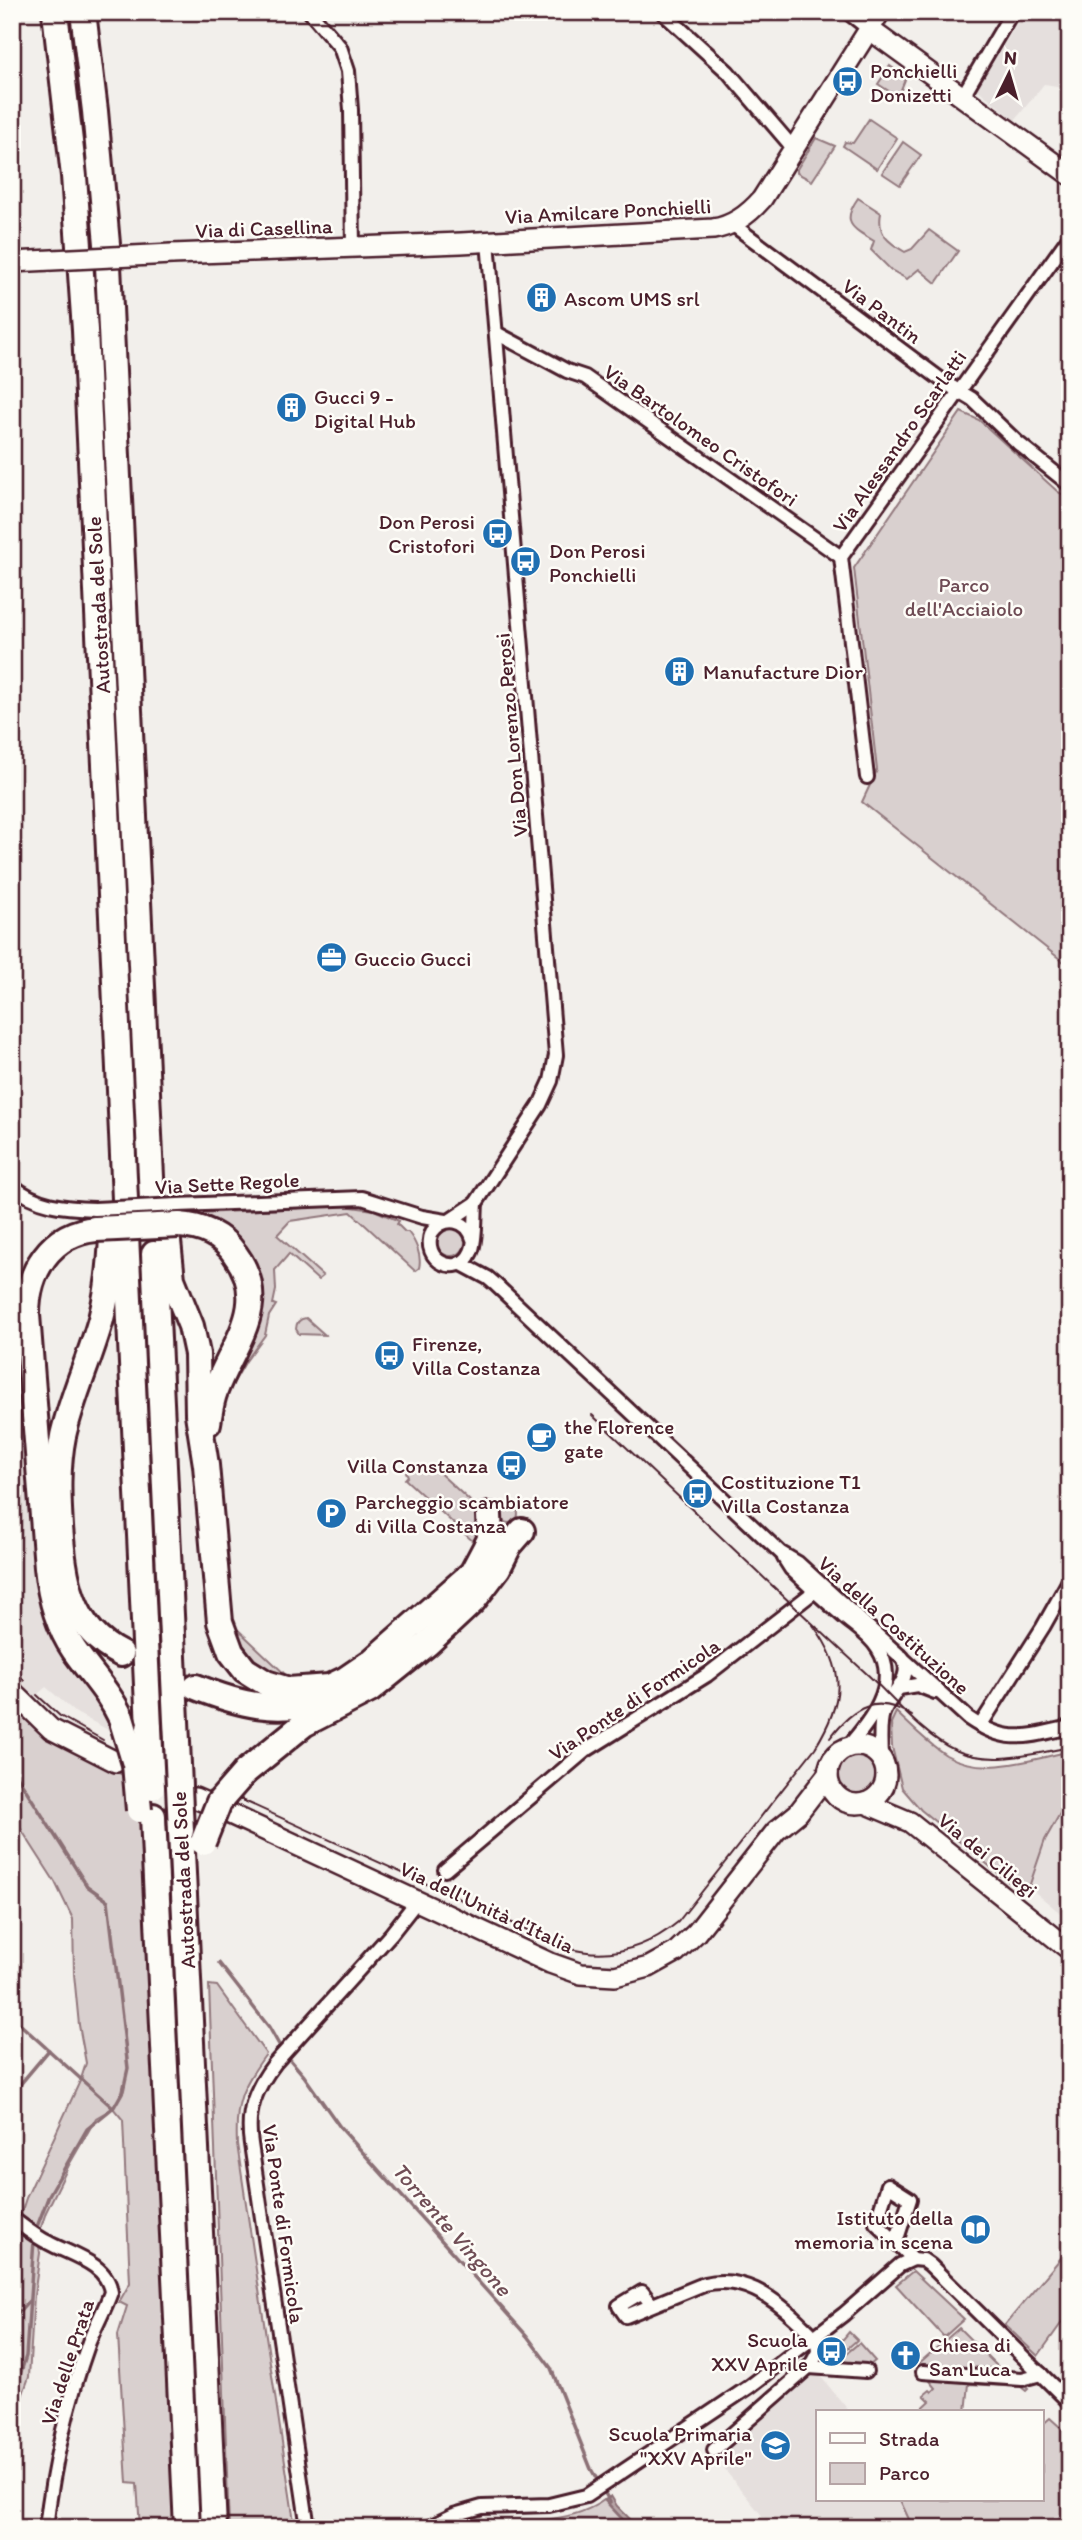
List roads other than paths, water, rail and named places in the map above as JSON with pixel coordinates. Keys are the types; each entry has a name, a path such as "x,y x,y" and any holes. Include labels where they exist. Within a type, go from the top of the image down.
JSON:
{"highway":[{"name":"Autostrada del Sole","path":"55,12 74,176 85,330 120,1083 111,1218 149,1728 142,1847 157,1892 187,2528"},
{"name":"Autostrada del Sole","path":"83,12 108,258 147,1082 166,1215 177,1742 192,1836 192,2052 214,2528"},
{"path":"166,1215 172,1279 195,1342 198,1414 206,1465 218,1607 223,1633 231,1653 245,1670 280,1688 297,1690 329,1687 371,1662 472,1573 490,1539 489,1515"},
{"path":"146,1813 121,1718 110,1696 70,1644 59,1623 47,1567 27,1315 29,1286 43,1257 67,1237 111,1218 166,1215 224,1241 246,1270 251,1293 249,1316 219,1381 211,1407 206,1465"},
{"path":"111,1218 104,1307 66,1425 58,1493 63,1560 70,1595 77,1611 91,1630 121,1654"},
{"path":"192,1836 245,1772 304,1724 370,1690 427,1644 473,1601 498,1567 509,1545 522,1531"},
{"path":"196,1687 250,1705 301,1706 365,1685 427,1644"}],"street":[{"name":"Via di Casellina","path":"12,262 353,247 348,71 340,47 310,12"},
{"path":"847,12 1070,175"},
{"name":"Via Amilcare Ponchielli","path":"353,247 713,229 732,224 757,204 880,12"},
{"path":"962,97 1012,12"},
{"path":"668,14 727,72 794,149"},
{"name":"Via Pantin","path":"732,224 957,391 972,399 1027,452 1070,485"},
{"name":"Via Alessandro Scarlatti","path":"867,777 841,556 1070,236"},
{"name":"Via Don Lorenzo Perosi","path":"448,1221 476,1203 548,1090 556,1055 498,334 488,241"},
{"name":"Via Bartolomeo Cristofori","path":"498,334 567,371 585,377 841,556"},
{"path":"12,1185 33,1199 53,1206 111,1218"},
{"name":"Via Sette Regole","path":"166,1215 362,1198 422,1217 460,1223 466,1226 473,1244"},
{"name":"Via Don Lorenzo Perosi","path":"473,1244 476,1203"},
{"path":"448,1221 436,1226 431,1234 431,1251 437,1260 444,1264 460,1264 467,1258 473,1244"},
{"name":"Via della Costituzione","path":"473,1244 488,1278"},
{"name":"Via della Costituzione","path":"460,1264 488,1278 781,1553 798,1563 901,1655 939,1694 980,1726 997,1735 1011,1737 1070,1727"},
{"name":"Via della Costituzione","path":"781,1553 791,1569 872,1641 884,1662 884,1689 870,1720 846,1749"},
{"path":"980,1726 1043,1628 1070,1580"},
{"name":"Via Ponte di Formicola","path":"445,1870 585,1751 708,1675 815,1591"},
{"name":"Via dei Ciliegi","path":"901,1655 906,1668 899,1688 888,1702 882,1718 881,1760 886,1772 885,1782 910,1822"},
{"path":"899,1688 920,1685 939,1694"},
{"path":"12,1691 51,1729 116,1762"},
{"path":"881,1760 866,1748 846,1749 832,1760 828,1774 832,1790 856,1803 879,1794 885,1782"},
{"name":"Via dell'Unità d'Italia","path":"230,1814 561,1968 594,1976 628,1974 656,1964 687,1942 776,1831 798,1813 828,1774"},
{"name":"Via dei Ciliegi","path":"856,1803 910,1822 1070,1950"},
{"name":"Via dell'Unità d'Italia","path":"798,1813 856,1803"},
{"name":"Via Ponte di Formicola","path":"308,2528 249,2130 250,2113 260,2083 275,2063 391,1934 417,1900"},
{"name":"Via delle Prata","path":"12,2218 46,2242 97,2267 105,2275 111,2292 90,2340 74,2393 62,2440 46,2528"},
{"path":"896,2242 913,2259"},
{"path":"428,2528 454,2515 482,2507 549,2505 586,2496 749,2387 844,2314 900,2265 913,2259 923,2260 930,2265 1070,2403"},
{"path":"652,2305 704,2284 736,2283 756,2289 773,2300 814,2337 818,2352 808,2367 714,2450"},
{"path":"808,2367 866,2371"},
{"path":"923,2372 1022,2379 1041,2374"}],"waterway":[{"path":"12,1768 87,1886 108,1901 128,2068 123,2091 114,2107 87,2129 49,2195 35,2232"},
{"name":"Torrente Vingone","path":"219,1963 269,2027 282,2050"},
{"path":"12,2017 113,2108"},
{"path":"12,2094 49,2050"},
{"name":"Torrente Vingone","path":"287,2056 340,2127 527,2336 551,2368 591,2469 610,2502"},
{"path":"12,2400 26,2356 34,2240"},
{"path":"12,2320 29,2301"}],"tram line":[{"path":"592,1415 931,1736 955,1750 983,1757 1012,1757 1070,1747"},
{"path":"240,1799 567,1948 597,1953 626,1950 653,1939 678,1922 815,1748 825,1731 832,1715 838,1686 832,1657 813,1625"},
{"path":"12,1663 24,1681"},
{"path":"37,1695 60,1716 103,1740"},
{"path":"830,1738 848,1718 866,1707 888,1705 912,1716"}],"place":[{"name":"Ponchielli Donizetti","path":"847,82"},
{"name":"Ascom UMS srl","path":"541,298"},
{"name":"Gucci 9 - Digital Hub","path":"291,408"},
{"name":"Don Perosi Cristofori","path":"498,533"},
{"name":"Don Perosi Ponchielli","path":"526,562"},
{"name":"Manufacture Dior","path":"680,671"},
{"name":"Guccio Gucci","path":"331,958"},
{"name":"Firenze, Villa Costanza","path":"389,1355"},
{"name":"the Florence gate","path":"541,1438"},
{"name":"Villa Constanza","path":"511,1465"},
{"name":"Costituzione T1 Villa Costanza","path":"698,1493"},
{"name":"Parcheggio scambiatore di Villa Costanza","path":"332,1513"},
{"name":"Istituto della memoria in scena","path":"976,2229"},
{"name":"Scuola XXV Aprile","path":"831,2351"},
{"name":"Chiesa di San Luca","path":"906,2356"},
{"name":"Scuola Primaria \"XXV Aprile\"","path":"775,2445"}],"park label":[{"name":"Parco dell'Acciaiolo","path":"964,596"}]}
